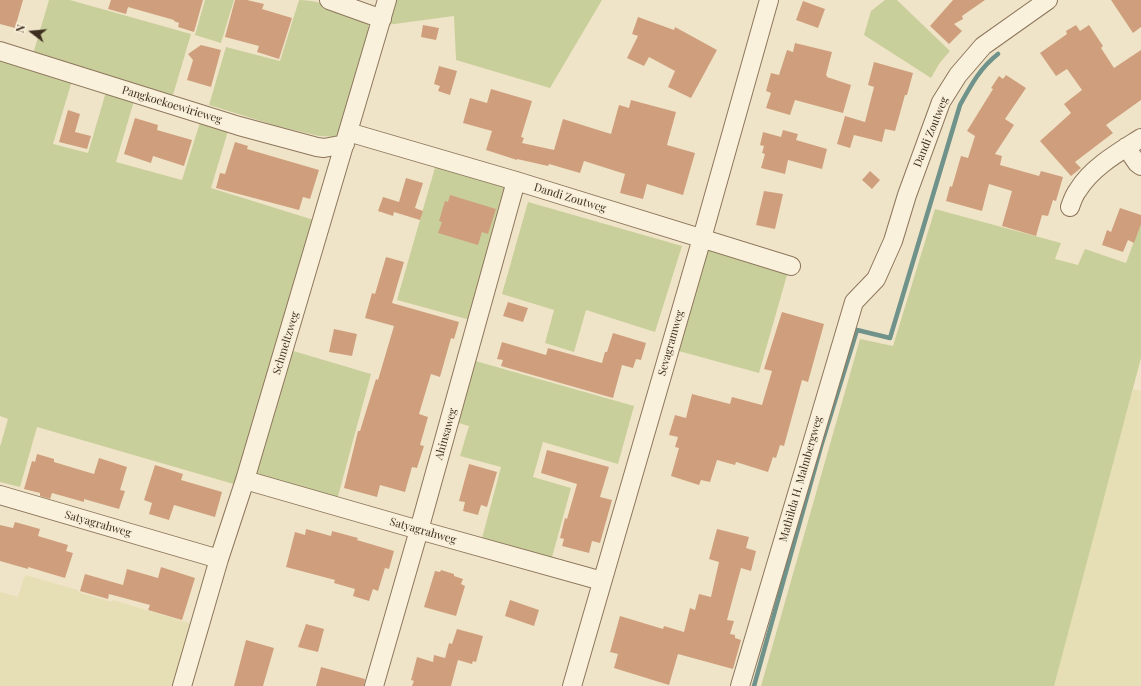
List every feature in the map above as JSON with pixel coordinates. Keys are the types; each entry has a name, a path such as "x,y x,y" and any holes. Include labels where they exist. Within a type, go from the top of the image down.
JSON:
{"street":[{"path":"329,0 382,19"},
{"name":"Schmeltzweg","path":"182,686 219,558 245,480 387,0"},
{"name":"Sevagramweg","path":"572,686 702,238 769,0"},
{"name":"Dandi Zoutweg","path":"876,279 893,241 907,195 941,102 958,75 983,46 1048,0"},
{"name":"Pangkoekoewirieweg","path":"0,51 239,126 303,143 324,148 347,138"},
{"name":"Dandi Zoutweg","path":"347,138 516,181 791,266"},
{"path":"1070,207 1077,191 1088,176 1134,143 1137,163 1141,166"},
{"name":"Ahinsaweg","path":"374,686 516,181"},
{"name":"Mathilda H. Malmbergweg","path":"740,686 854,302 876,279"},
{"name":"Satyagrahweg","path":"245,480 602,581"},
{"name":"Satyagrahweg","path":"0,495 219,558"}],"shaded area":[{"path":"1133,389 1141,391 1141,686 1051,686"},
{"path":"25,575 78,590 78,592 112,602 113,600 195,625 177,686 0,686 0,592 18,597"}],"green space":[{"path":"49,0 70,0 191,34 173,95 33,54"},
{"path":"205,0 234,0 221,43 195,35"},
{"path":"299,0 326,4 343,11 367,22 370,30 344,132 336,137 319,136 277,126 209,105 226,47 280,61"},
{"path":"395,0 602,0 550,88 456,60 454,16 387,25"},
{"path":"885,0 897,0 950,51 939,64 931,78 864,35 871,11"},
{"path":"0,53 74,74 53,144 88,153 108,85 136,94 116,162 182,180 203,113 231,121 211,188 317,221 237,485 37,427 20,487 0,482 0,447 8,419 0,416"},
{"path":"436,164 507,187 474,321 397,300"},
{"path":"528,202 682,246 655,332 586,310 574,352 545,343 554,310 502,294"},
{"path":"935,209 1061,243 1055,259 1078,265 1085,249 1126,263 1141,222 1141,358 1054,686 761,686 860,339 893,346"},
{"path":"712,246 789,268 759,373 675,350 707,250"},
{"path":"290,350 371,374 337,500 258,476 255,470"},
{"path":"472,360 634,406 618,464 543,442 533,477 571,488 551,561 481,542 501,467 460,456 469,426 455,422"}],"building":[{"path":"0,0 23,0 15,28 0,24"},
{"path":"111,0 203,0 194,32 178,27 179,23 174,20 128,7 126,14 108,9"},
{"path":"235,0 247,0 264,4 262,9 292,18 279,59 257,52 259,46 225,37"},
{"path":"953,0 985,0 962,16 963,19 954,24 962,31 949,44 930,26"},
{"path":"1111,0 1141,0 1141,27 1133,33"},
{"path":"803,1 825,9 818,28 796,20"},
{"path":"638,17 674,30 675,27 717,50 691,98 668,87 675,71 649,57 644,66 627,58 638,36 632,34"},
{"path":"423,25 439,28 436,40 421,37"},
{"path":"1076,25 1080,31 1089,25 1103,46 1101,48 1114,68 1141,50 1141,100 1106,125 1113,133 1075,162 1081,168 1071,176 1040,141 1071,113 1064,104 1082,90 1067,69 1056,76 1040,53 1067,34 1066,31"},
{"path":"795,43 832,52 826,75 827,77 851,85 843,113 795,100 790,115 766,108 771,93 766,91 771,73 779,75 787,50 793,52"},
{"path":"201,45 221,50 211,87 187,80 193,60 188,54"},
{"path":"874,62 913,73 895,131 885,129 882,142 854,135 850,148 837,144 845,116 865,122 874,87 868,85"},
{"path":"439,66 457,71 450,95 438,91 440,86 434,84"},
{"path":"1006,75 1026,88 1005,119 1014,125 995,154 1002,156 1000,165 1039,176 1041,171 1063,177 1056,201 1053,200 1048,216 1042,215 1036,236 1002,226 1012,191 989,184 982,211 946,201 950,186 952,187 961,156 968,158 975,136 967,131 993,89 991,88 999,76 1003,79"},
{"path":"491,89 532,101 521,137 524,138 522,143 554,150 563,119 611,134 619,105 629,108 631,100 676,112 667,145 695,153 683,195 647,184 643,199 620,193 625,174 584,161 580,173 549,164 548,166 517,160 486,150 492,131 463,123 470,98 487,103"},
{"path":"68,110 80,114 75,132 91,136 87,149 59,142"},
{"path":"135,118 158,125 157,130 192,140 184,166 153,156 151,163 124,154"},
{"path":"783,130 798,134 796,140 827,149 822,169 788,160 785,174 761,168 765,154 762,153 764,146 760,145 763,132 781,137"},
{"path":"235,142 248,146 247,149 319,170 310,199 303,197 299,210 216,188 220,173 225,174"},
{"path":"870,171 880,180 872,189 862,180"},
{"path":"406,178 423,183 415,208 423,211 420,220 394,212 393,216 378,211 383,197 399,202"},
{"path":"764,191 783,194 775,229 756,225"},
{"path":"450,195 496,209 488,234 482,232 478,245 438,233 442,222 439,221 445,201 448,202"},
{"path":"1120,208 1141,215 1141,224 1134,243 1128,240 1123,252 1102,245 1107,230 1111,232"},
{"path":"386,257 404,262 392,303 459,322 454,339 451,338 440,377 431,374 419,414 428,417 420,445 424,446 417,468 412,467 405,492 380,485 377,497 344,488 358,431 360,431 376,379 378,380 394,326 365,318 372,293 375,294"},
{"path":"508,302 528,308 523,322 503,316"},
{"path":"782,312 824,324 808,382 802,380 784,446 780,445 776,458 773,457 768,472 736,462 735,465 717,460 710,482 701,480 699,485 671,476 679,448 675,447 678,437 669,435 675,415 686,418 692,394 730,404 732,397 762,405 772,371 764,369"},
{"path":"334,329 357,334 352,356 329,352"},
{"path":"613,333 646,343 641,360 636,359 633,368 622,365 613,398 501,366 503,360 497,359 502,342 546,355 548,348 602,363"},
{"path":"547,450 609,467 600,497 612,500 600,543 592,541 589,553 562,546 564,539 560,538 565,518 567,519 577,484 541,473"},
{"path":"37,454 54,459 54,462 94,474 99,458 127,467 120,490 125,491 119,509 84,499 84,502 52,493 50,499 40,496 40,493 24,489 32,461 35,462"},
{"path":"469,464 497,472 487,507 481,505 478,515 463,511 465,502 459,501"},
{"path":"155,465 183,474 181,480 222,492 215,517 174,505 169,520 149,514 152,503 144,500"},
{"path":"15,522 40,529 38,536 68,545 66,551 73,553 65,578 28,567 28,569 0,561 0,525 13,528"},
{"path":"306,529 331,536 332,531 358,538 357,540 394,551 389,569 385,568 378,591 373,589 369,601 353,596 355,589 334,583 335,580 286,567 295,532 305,535"},
{"path":"717,529 749,537 746,548 756,551 751,571 741,568 727,620 734,621 730,634 735,635 735,638 741,640 733,669 678,654 669,685 614,668 618,654 610,652 620,616 663,629 664,626 684,632 690,608 695,610 699,594 711,597 719,562 709,559"},
{"path":"161,567 195,578 182,620 148,610 150,605 109,594 108,599 80,591 85,574 123,585 127,569 158,578"},
{"path":"441,570 454,574 454,576 463,579 461,584 465,586 456,616 424,607 435,571 440,572"},
{"path":"510,600 539,610 534,626 505,616"},
{"path":"306,624 324,629 318,652 298,647"},
{"path":"457,629 483,636 476,662 473,661 472,664 458,660 451,686 412,686 414,681 411,680 417,657 433,662 434,655 445,658 449,643 452,644"},
{"path":"246,640 274,648 263,686 234,686"},
{"path":"321,667 365,679 364,686 316,686"}],"waterway":[{"path":"754,686 822,443 857,330 890,338 960,105 981,71 998,54"}]}
